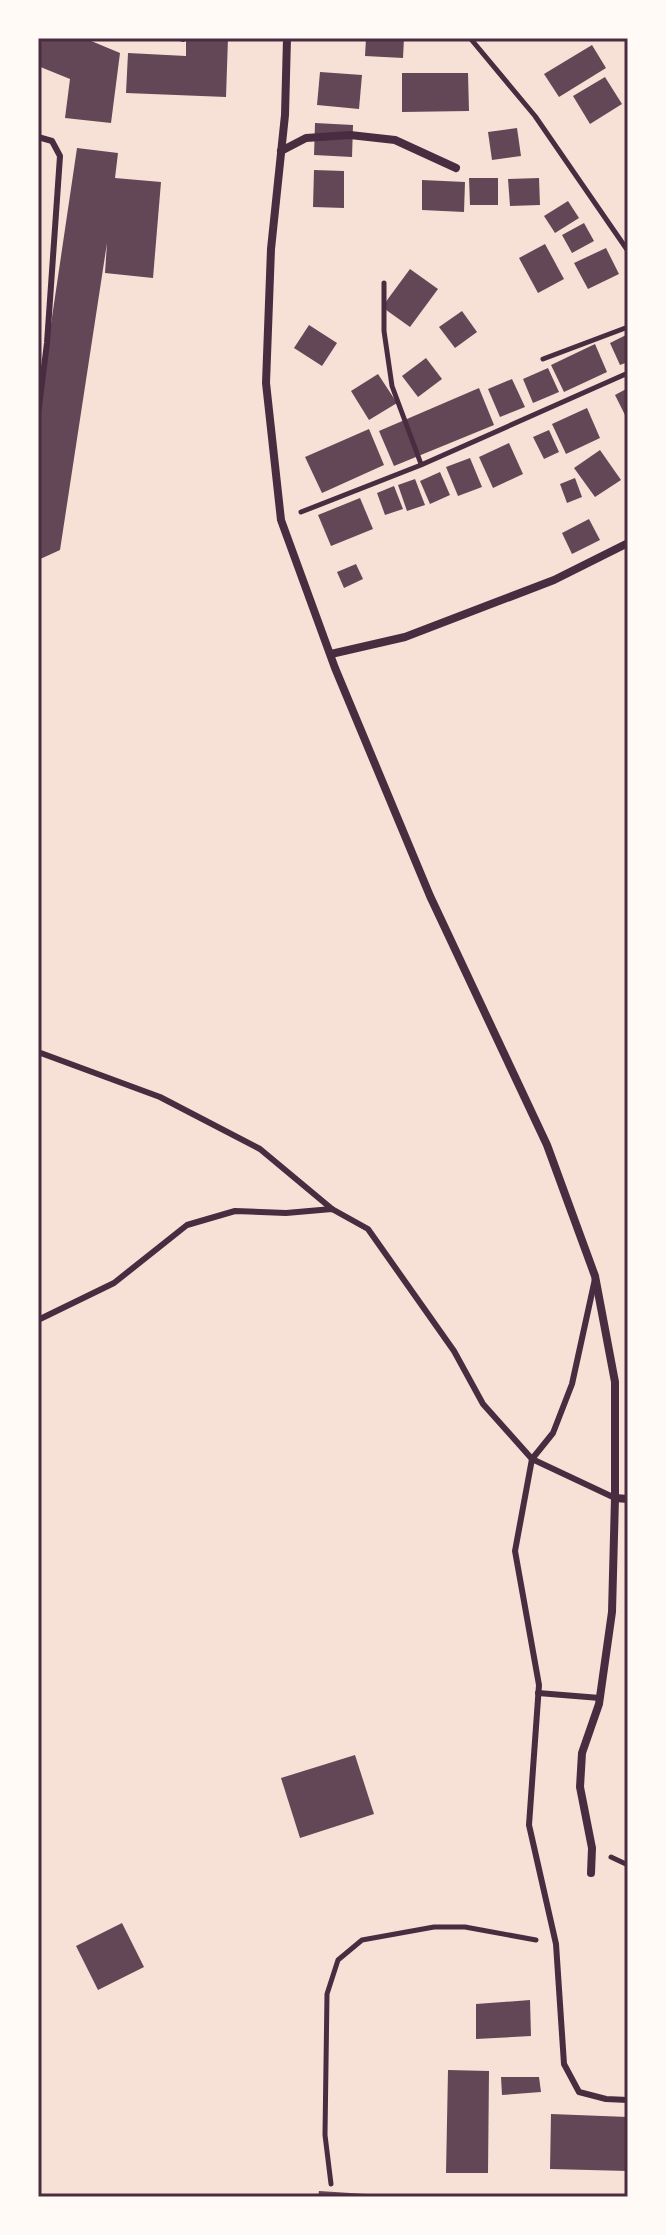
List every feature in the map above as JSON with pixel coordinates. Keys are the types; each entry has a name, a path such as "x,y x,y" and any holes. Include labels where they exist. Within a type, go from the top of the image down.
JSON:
{"street":[{"path":"287,38 285,115 271,249 266,383 281,520 331,654 430,896 547,1145 595,1276 615,1382 612,1612 600,1698 582,1753 580,1787 592,1848 591,1873"},
{"path":"281,151 306,138 350,135 395,140 456,168"},
{"path":"331,654 405,637 554,580 628,543"},
{"path":"615,1498 628,1499"}],"lane":[{"path":"38,137 52,141 60,156 47,343 38,415"},
{"path":"38,1052 160,1097 260,1149 332,1209 368,1229 454,1351 483,1404 532,1459 615,1498"},
{"path":"38,1320 114,1283 187,1225 235,1211 286,1213 332,1209"},
{"path":"595,1276 572,1384 553,1433 532,1459 515,1551 539,1685 529,1825 556,1944 564,2064 579,2092 606,2099 628,2100"},
{"path":"538,1693 600,1698"}],"path":[{"path":"470,38 535,116 628,251"},
{"path":"384,283 384,331 392,386 421,465"},
{"path":"543,359 628,327"},
{"path":"281,520 421,465 628,373"},
{"path":"331,2184 325,2135 327,1994 338,1960 362,1940 434,1927 465,1927 556,1944"}],"building":[{"path":"38,38 84,38 120,53 111,123 65,118 70,79 38,66"},
{"path":"186,38 228,38 226,97 126,93 128,53 186,56"},
{"path":"366,38 404,38 403,58 365,56"},
{"path":"592,45 606,68 559,97 544,74"},
{"path":"320,72 362,75 359,109 317,105"},
{"path":"402,73 468,73 469,111 402,112"},
{"path":"605,77 622,104 590,124 573,96"},
{"path":"315,123 353,125 352,157 314,155"},
{"path":"517,128 521,156 492,160 488,132"},
{"path":"77,148 118,153 115,178 161,182 153,278 105,273 107,243 60,550 38,560 38,412"},
{"path":"314,170 344,171 344,208 313,207"},
{"path":"469,178 498,178 498,205 470,205"},
{"path":"539,178 540,205 510,206 508,179"},
{"path":"422,180 465,182 464,212 422,210"},
{"path":"568,201 579,218 555,233 544,216"},
{"path":"584,223 594,241 572,253 562,235"},
{"path":"545,244 564,279 538,293 519,258"},
{"path":"606,248 619,274 588,289 574,263"},
{"path":"410,269 438,289 410,327 382,307"},
{"path":"462,311 477,332 455,348 439,327"},
{"path":"309,325 337,343 322,366 294,348"},
{"path":"628,334 628,362 620,365 610,343"},
{"path":"595,344 607,372 564,392 551,365"},
{"path":"426,358 442,379 418,397 402,376"},
{"path":"548,368 559,392 533,403 523,379"},
{"path":"378,374 397,403 369,420 351,391"},
{"path":"512,379 525,407 500,417 488,389"},
{"path":"479,388 494,425 394,466 379,431"},
{"path":"628,388 628,421 615,395"},
{"path":"587,408 600,438 566,454 552,424"},
{"path":"369,429 384,465 322,493 305,457"},
{"path":"549,430 559,452 544,459 533,437"},
{"path":"509,443 523,474 493,488 479,457"},
{"path":"600,450 621,480 595,497 574,468"},
{"path":"470,458 482,487 458,496 446,467"},
{"path":"440,472 450,495 430,504 420,481"},
{"path":"575,478 582,497 567,503 560,484"},
{"path":"415,479 425,505 407,511 398,485"},
{"path":"394,486 403,509 385,515 377,493"},
{"path":"360,498 373,529 331,546 318,515"},
{"path":"589,519 600,540 572,554 562,533"},
{"path":"356,564 363,579 344,588 337,572"},
{"path":"355,1755 374,1814 300,1838 281,1778"},
{"path":"122,1923 144,1967 98,1990 76,1946"},
{"path":"530,2000 531,2036 476,2039 476,2004"},
{"path":"448,2070 489,2071 488,2173 446,2173"},
{"path":"501,2077 539,2077 541,2092 502,2095"},
{"path":"551,2114 628,2117 628,2171 550,2169"},
{"path":"319,2191 366,2194 366,2197 318,2197"}]}
